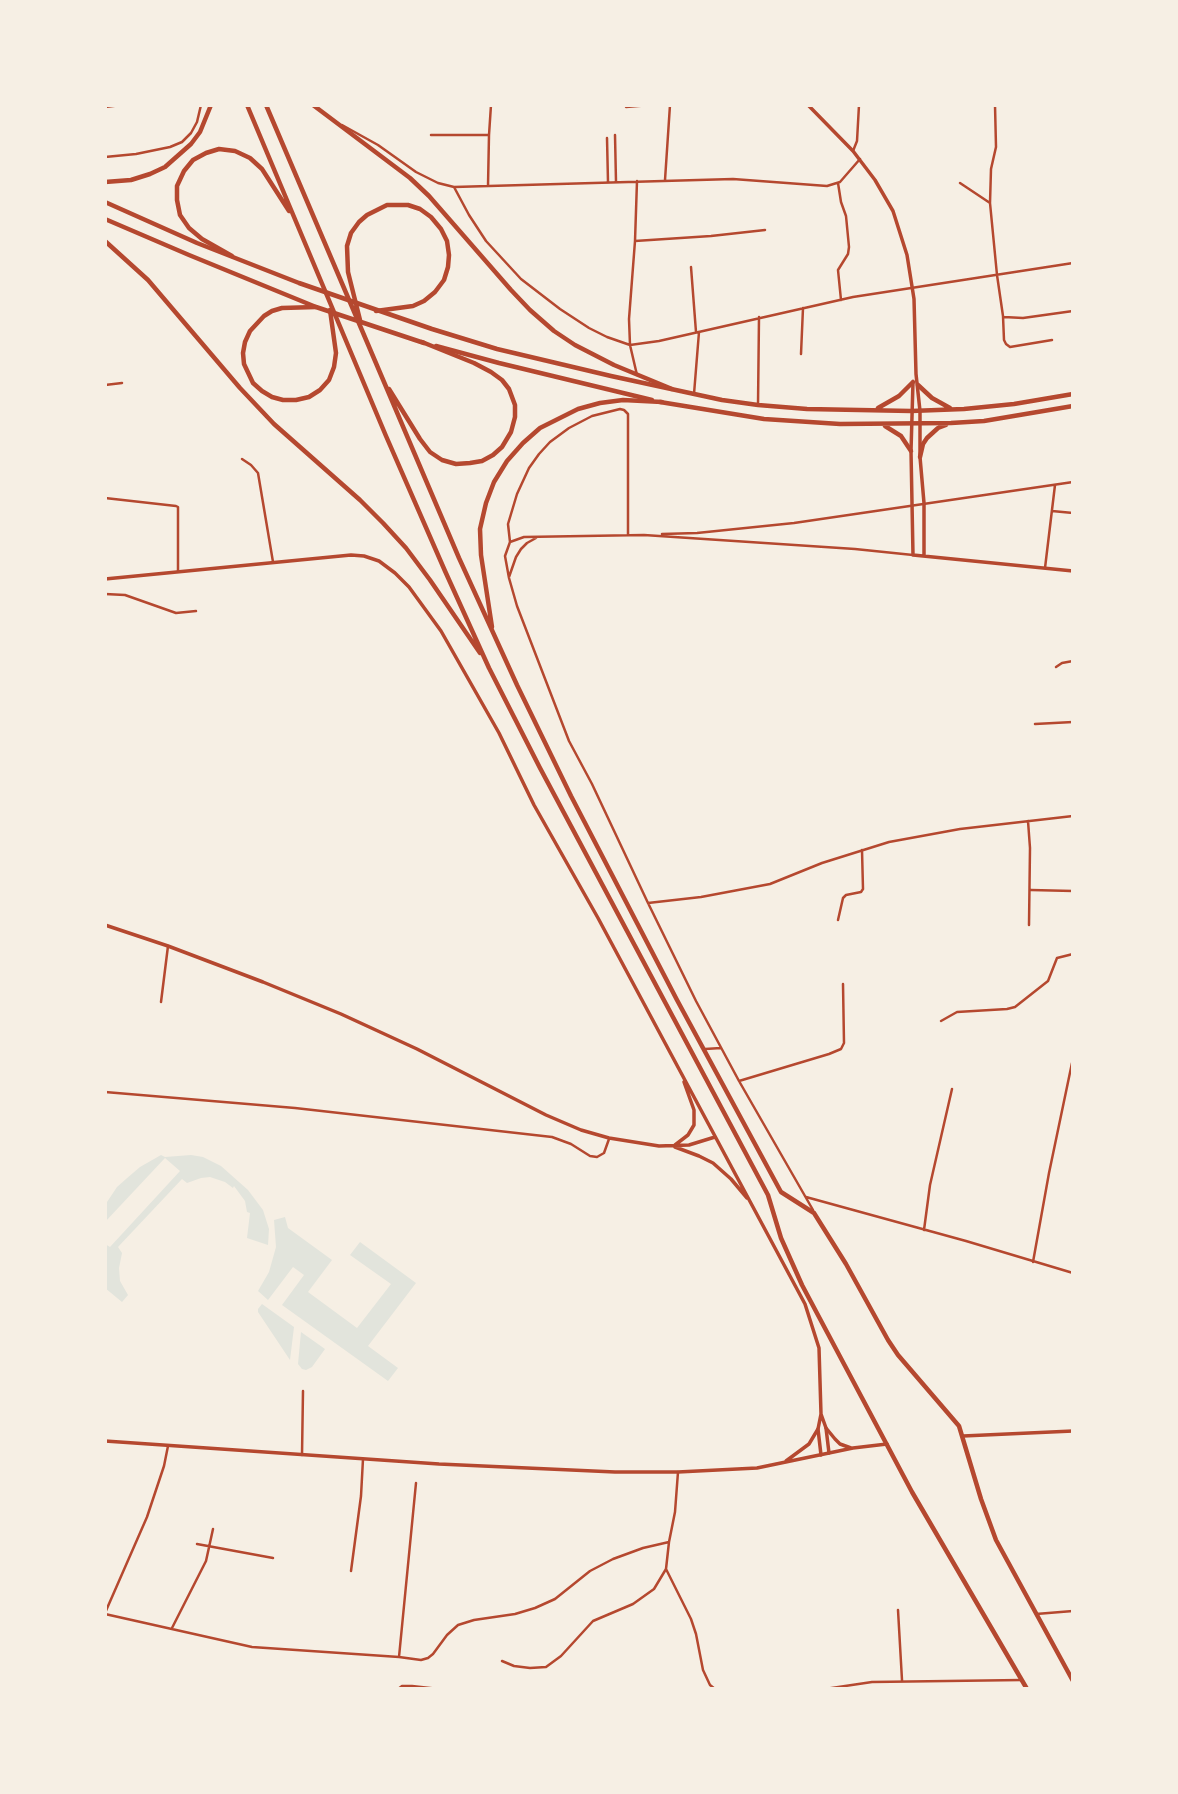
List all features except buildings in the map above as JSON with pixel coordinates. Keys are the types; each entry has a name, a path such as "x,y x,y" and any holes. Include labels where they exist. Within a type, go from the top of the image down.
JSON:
{"main road":[{"path":"105,182 131,180 165,167 191,144 200,132 211,105"},
{"path":"247,105 489,668 768,1195 781,1238 802,1285 912,1492 1027,1689"},
{"path":"266,105 493,635 625,902 781,1192 814,1213 888,1340 956,1421 996,1540 1073,1679"},
{"path":"313,105 410,178 511,290 554,331 575,345 672,389"},
{"path":"232,256 202,239 189,228 180,215 177,186 193,160 205,153 219,149 235,151 250,158 262,169 299,227"},
{"path":"105,202 232,256 369,309 497,349 694,394 758,405 911,411 1014,404 1073,394"},
{"path":"364,334 348,272 346,246 351,233 367,215 387,205 408,205 420,209 431,217 447,241 449,255 444,280 424,301 413,306 376,311"},
{"path":"105,219 316,307 376,327 499,363 662,402 764,419 877,425 951,423 1018,416 1073,406"},
{"path":"105,241 148,280 274,424 360,500 406,548 456,616 489,668"},
{"path":"316,307 272,311 250,331 243,353 244,364 253,383 272,397 296,400 309,397 329,380 336,353 328,298"},
{"path":"380,374 430,452 442,460 456,464 482,461 493,455 512,432 515,405 509,389 491,372 422,342"},
{"path":"875,410 916,384 932,398 954,409"},
{"path":"493,635 481,555 480,529 494,482 508,461 540,428 578,409 600,402 623,400 662,402"},
{"path":"920,457 927,438 938,428 951,423"},
{"path":"877,425 894,430 911,451"},
{"path":"693,1055 705,1049"}],"street":[{"path":"105,107 121,105"},
{"path":"105,157 136,154 182,142 197,122 201,105"},
{"path":"488,186 491,105"},
{"path":"626,107 650,105"},
{"path":"665,180 670,105"},
{"path":"808,105 860,159 880,188 892,211 907,255 913,288 916,384 920,411 924,556"},
{"path":"853,151 857,141 859,105"},
{"path":"995,105 996,147 991,169 990,203 1004,340 1008,346 1052,340"},
{"path":"336,122 378,145 416,172 438,183 454,187 733,178 827,186 846,177 860,159"},
{"path":"431,135 489,135"},
{"path":"615,135 616,182"},
{"path":"607,138 608,182"},
{"path":"637,181 629,320 630,345 637,375"},
{"path":"838,183 846,216 849,247 848,254 838,270 841,300"},
{"path":"960,183 990,203"},
{"path":"454,187 486,241 521,279 589,328 630,345 841,300 1073,263"},
{"path":"635,241 765,230"},
{"path":"691,267 697,332 694,394"},
{"path":"801,354 803,308"},
{"path":"1003,316 1023,318 1073,311"},
{"path":"758,405 759,317"},
{"path":"105,385 122,383"},
{"path":"913,555 911,411 916,384"},
{"path":"628,535 628,414 620,409 592,416 569,428 550,442 529,468 517,494 508,524 510,542 505,556 509,578 523,625 569,741 721,1048 814,1213"},
{"path":"242,460 258,473 273,562"},
{"path":"510,542 524,537 697,533 794,523 1073,482"},
{"path":"1045,568 1055,485"},
{"path":"105,498 178,507 178,571"},
{"path":"1052,511 1073,513"},
{"path":"644,535 831,547 1073,571"},
{"path":"509,578 516,557 522,549 533,539 543,537"},
{"path":"105,579 343,554 365,556 387,567 409,587 457,658 499,733 534,804 798,1289 819,1348 821,1414 818,1429 821,1455"},
{"path":"105,594 125,596 176,613 196,611"},
{"path":"1056,667 1073,661"},
{"path":"1035,724 1073,722"},
{"path":"648,903 701,897 770,884 822,863 889,842 960,829 1073,816"},
{"path":"1028,821 1029,925"},
{"path":"838,920 843,898 863,889 862,850"},
{"path":"1029,890 1073,891"},
{"path":"105,925 168,946 341,1014 581,1130 609,1138 673,1147 715,1137"},
{"path":"161,1002 168,946"},
{"path":"941,1021 957,1012 1015,1007 1048,981 1057,958 1073,954"},
{"path":"739,1081 840,1050 844,1043 843,984"},
{"path":"1033,1262 1073,1063 1073,1040"},
{"path":"705,1049 721,1048"},
{"path":"673,1147 688,1135 694,1125 694,1110 680,1071"},
{"path":"924,1230 930,1185 952,1088"},
{"path":"105,1092 295,1108 552,1137 597,1157 604,1153 609,1138"},
{"path":"673,1147 713,1163 752,1204"},
{"path":"806,1197 1073,1273"},
{"path":"302,1455 303,1391"},
{"path":"821,1414 829,1453"},
{"path":"826,1428 840,1444 853,1448"},
{"path":"783,1463 809,1444 818,1429"},
{"path":"962,1436 1073,1431"},
{"path":"105,1441 439,1465 678,1472 757,1468 853,1448 888,1444"},
{"path":"169,1445 150,1509 105,1613 242,1646 424,1660 433,1654 458,1625 535,1608 555,1599 590,1571 613,1559 669,1542"},
{"path":"351,1571 363,1459"},
{"path":"502,1661 522,1667 546,1667 561,1656 593,1620 646,1595 660,1581 666,1569 678,1472"},
{"path":"399,1657 416,1483"},
{"path":"172,1628 199,1577 214,1529"},
{"path":"197,1544 273,1558"},
{"path":"666,1569 685,1604 696,1634 703,1670 715,1689"},
{"path":"898,1610 902,1682"},
{"path":"1036,1614 1073,1611"},
{"path":"825,1689 872,1682 1022,1680"},
{"path":"398,1689 412,1686 439,1689"}],"shaded area":[{"path":"161,1155 203,1157 221,1166 248,1190 263,1210 269,1229 268,1245 247,1238 250,1213 234,1186 233,1188 210,1177 187,1183 182,1179 118,1247 122,1253 120,1281 128,1295 122,1302 105,1288 105,1244 110,1247 180,1171 165,1158 105,1222 105,1205 117,1187 140,1167"},
{"path":"285,1217 288,1228 332,1260 308,1292 357,1328 391,1284 350,1255 360,1242 416,1283 368,1346 398,1368 388,1381 282,1305 304,1275 293,1267 268,1300 258,1291 269,1272 276,1247 274,1220"},
{"path":"262,1304 294,1327 290,1360 258,1312"},
{"path":"301,1332 325,1349 312,1367 306,1370 298,1364"}]}
